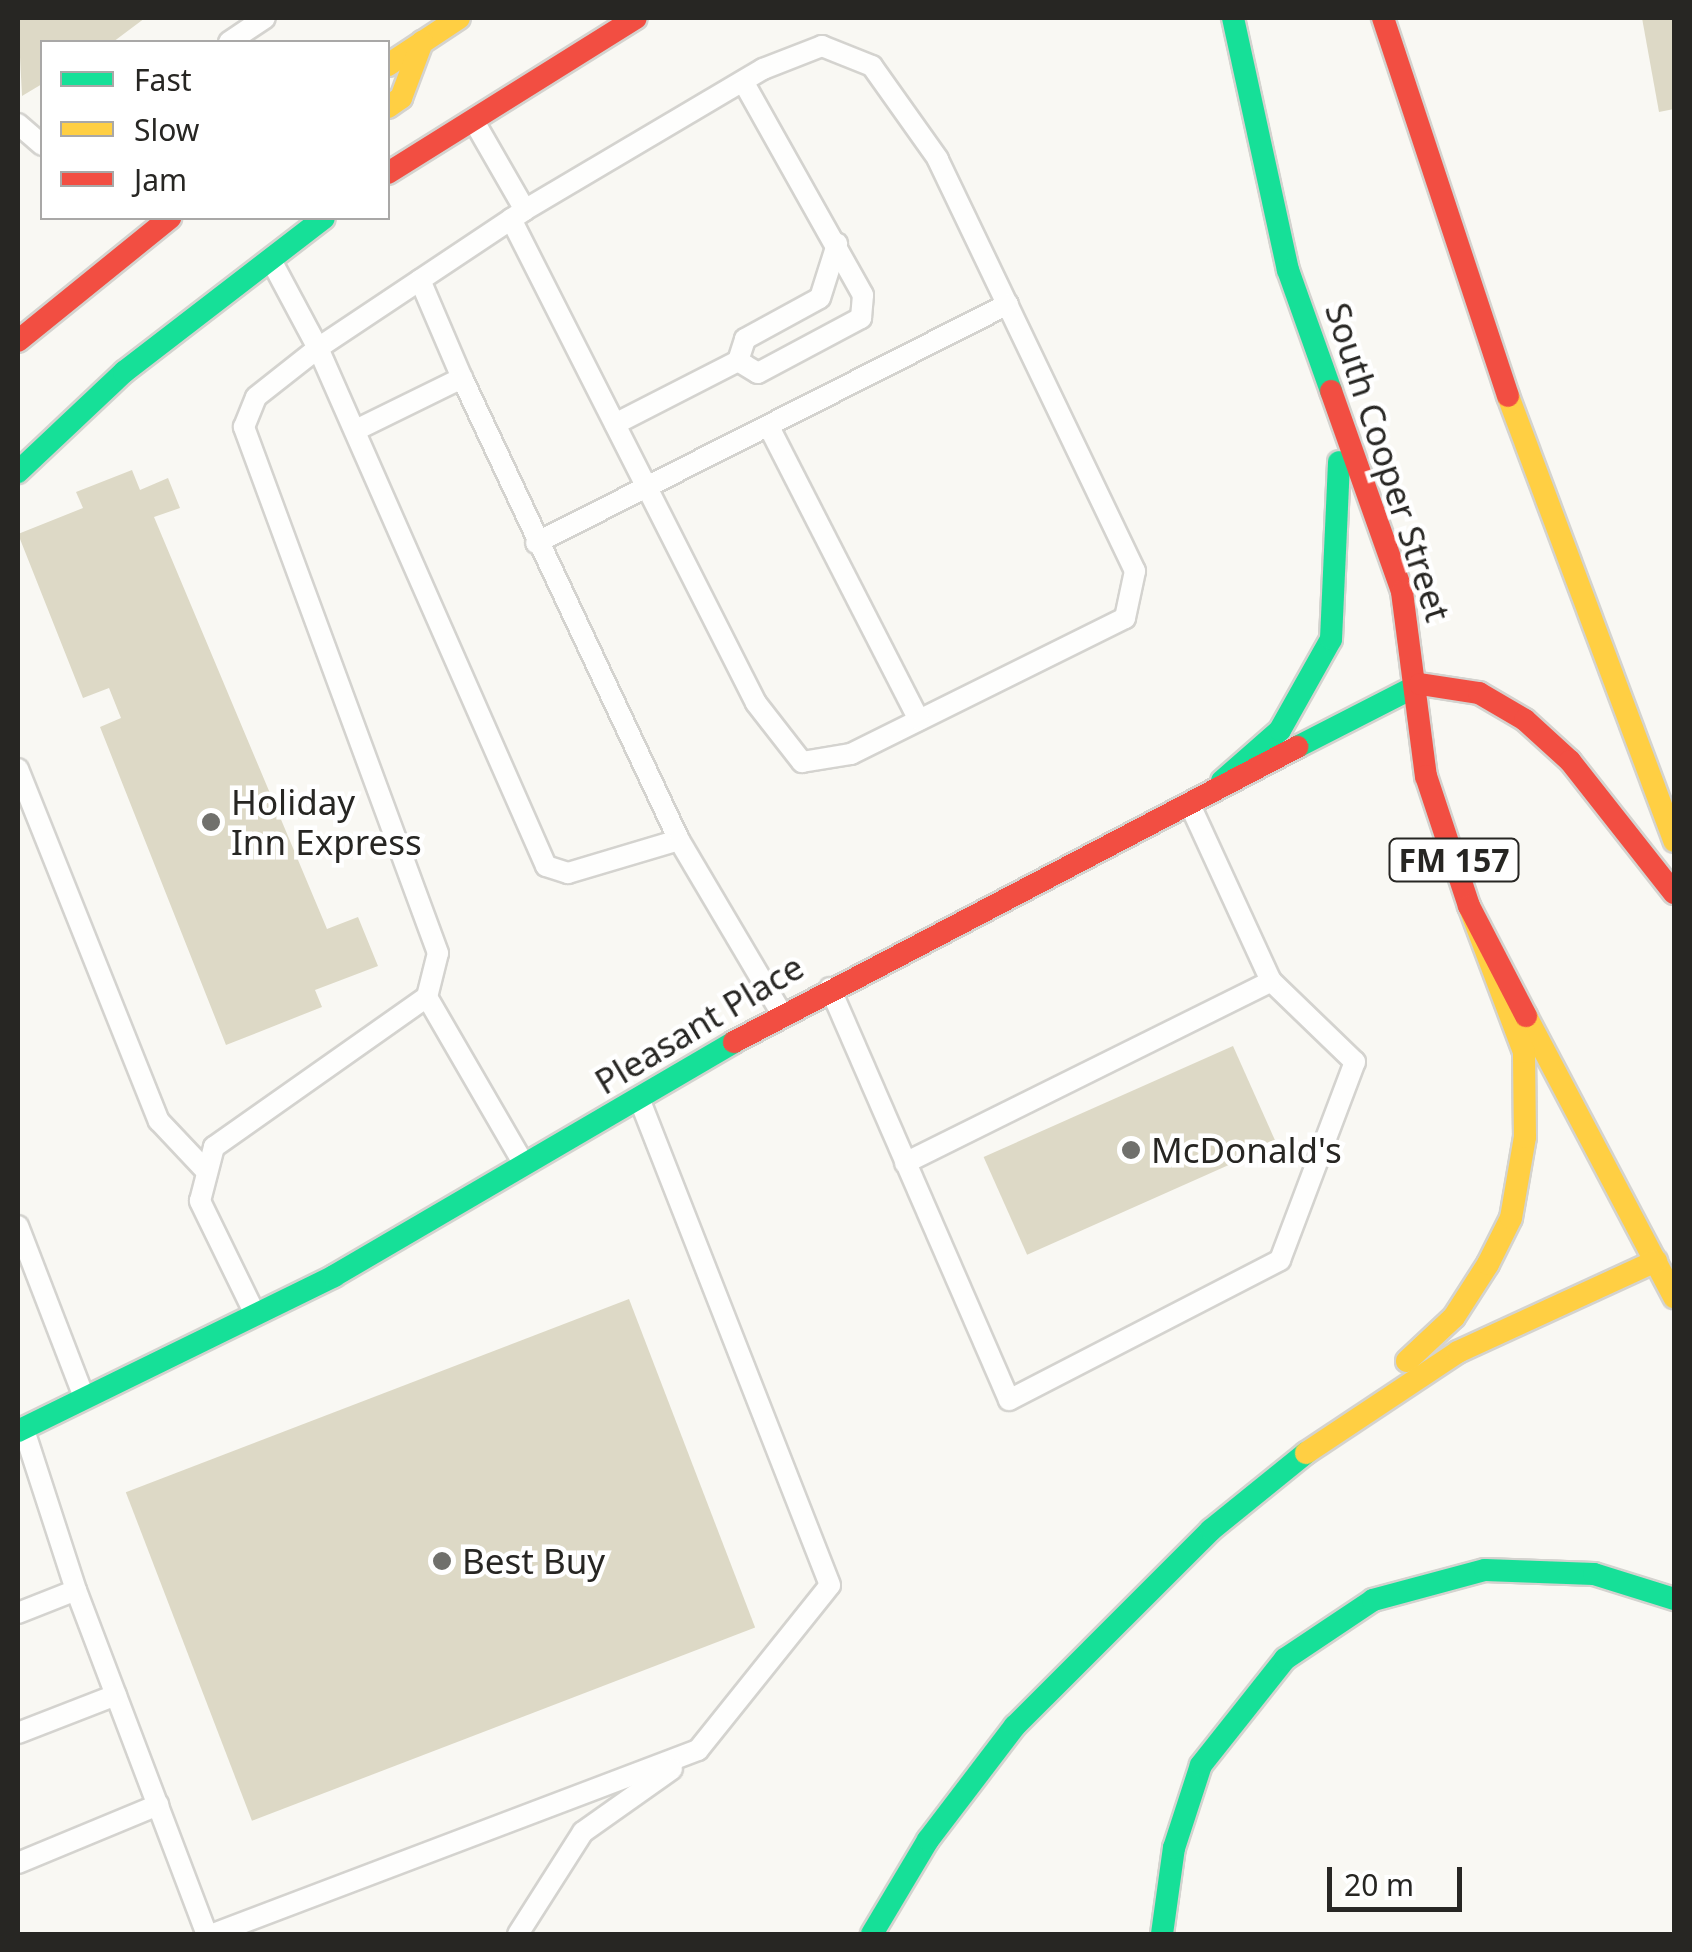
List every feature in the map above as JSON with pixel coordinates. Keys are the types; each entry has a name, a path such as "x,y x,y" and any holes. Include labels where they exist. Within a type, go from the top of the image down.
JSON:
{"main road":[{"path":"390,64 460,18"},
{"path":"390,172 636,18"},
{"path":"1211,18 1241,58"},
{"name":"South Cooper Street","path":"1233,18 1288,270 1339,429 1402,592 1420,684 1426,776 1469,906 1665,1257 1674,1296"},
{"path":"1383,18 1406,102 1674,841"},
{"path":"1406,102 1410,18"},
{"path":"390,106 401,98 422,42"},
{"path":"18,340 168,220"},
{"path":"18,472 269,256 321,220"},
{"path":"254,232 269,256"},
{"path":"1222,781 1280,730 1312,688 1331,638 1339,429"},
{"path":"1420,684 1479,693 1525,720 1570,761 1674,893"},
{"name":"Pleasant Place","path":"20,1430 86,1402 256,1316 527,1169 829,986 1222,781 1420,684"},
{"path":"872,1934 928,1840 1016,1726 1211,1530 1316,1445 1454,1317 1511,1218 1525,1137 1524,1052 1469,906"},
{"path":"1316,1445 1458,1352 1665,1257"},
{"path":"1162,1934 1174,1848 1201,1765 1285,1659 1373,1600 1485,1570 1594,1574 1674,1599"}],"lane":[{"path":"232,40 265,18"},
{"path":"256,1316 200,1201 214,1147 428,996 438,953 244,427 256,397 318,348 518,214 743,80 822,46 872,66 938,159 1134,571 1124,618 851,754 802,762 756,703 615,424 518,214 472,117"},
{"path":"738,361 758,373 861,318 863,295 743,80"},
{"path":"18,124 40,143"},
{"path":"615,424 738,361 746,339 820,298 837,244"},
{"path":"269,256 360,428 546,866 568,873 679,840"},
{"path":"420,280 536,543 679,840 782,1014"},
{"path":"536,543 1008,304"},
{"path":"360,428 462,378"},
{"path":"769,427 920,720"},
{"path":"18,769 159,1121 207,1172"},
{"path":"829,986 1009,1400 1280,1260 1355,1062 1271,982 1188,800"},
{"path":"905,1163 1271,982"},
{"path":"428,996 527,1169"},
{"path":"518,1934 583,1832 698,1750 830,1584 640,1101"},
{"path":"18,1226 86,1402"},
{"path":"20,1430 76,1590 210,1934 698,1750"},
{"path":"18,1613 76,1590"},
{"path":"18,1733 116,1695"},
{"path":"18,1863 158,1806"}],"building":[{"path":"18,18 145,18 116,40 40,40 40,85 22,96"},
{"path":"1642,18 1674,18 1674,109 1659,112"},
{"name":"Holiday Inn Express","path":"132,470 140,490 168,478 180,508 154,517 327,929 358,917 378,966 315,990 322,1007 226,1045 100,727 121,718 109,688 83,698 18,534 83,508 76,492"},
{"name":"McDonald's","path":"1233,1046 1277,1144 1027,1255 984,1157"},
{"name":"Best Buy","path":"629,1299 755,1628 252,1821 126,1492"}],"traffic: fast":[{"path":"1233,18 1288,270 1331,391"},
{"path":"18,472 124,372 321,220"},
{"path":"1222,781 1280,730 1331,639 1339,462"},
{"path":"1297,747 1420,684"},
{"path":"18,1431 334,1276 734,1042"},
{"path":"872,1934 928,1840 1015,1726 1211,1530 1306,1453"},
{"path":"1162,1934 1174,1848 1201,1765 1285,1659 1373,1600 1485,1570 1594,1574 1674,1599"}],"traffic: slow":[{"path":"390,64 459,18"},
{"path":"390,106 401,98 422,42"},
{"path":"1508,396 1674,841"},
{"path":"1407,1361 1454,1317 1488,1264 1511,1218 1525,1137 1524,1052 1469,906"},
{"path":"1526,1016 1674,1297"},
{"path":"1306,1453 1458,1352 1656,1261"}],"traffic: jam":[{"path":"390,172 636,18"},
{"path":"1383,18 1508,396"},
{"path":"18,341 168,220"},
{"path":"1331,391 1402,592 1426,776 1469,906 1526,1016"},
{"path":"1420,684 1479,693 1525,720 1570,761 1674,893"},
{"path":"734,1042 1297,747"}],"place":[{"name":"Holiday Inn Express","path":"211,822"},
{"name":"McDonald's","path":"1131,1150"},
{"name":"Best Buy","path":"442,1561"}]}
